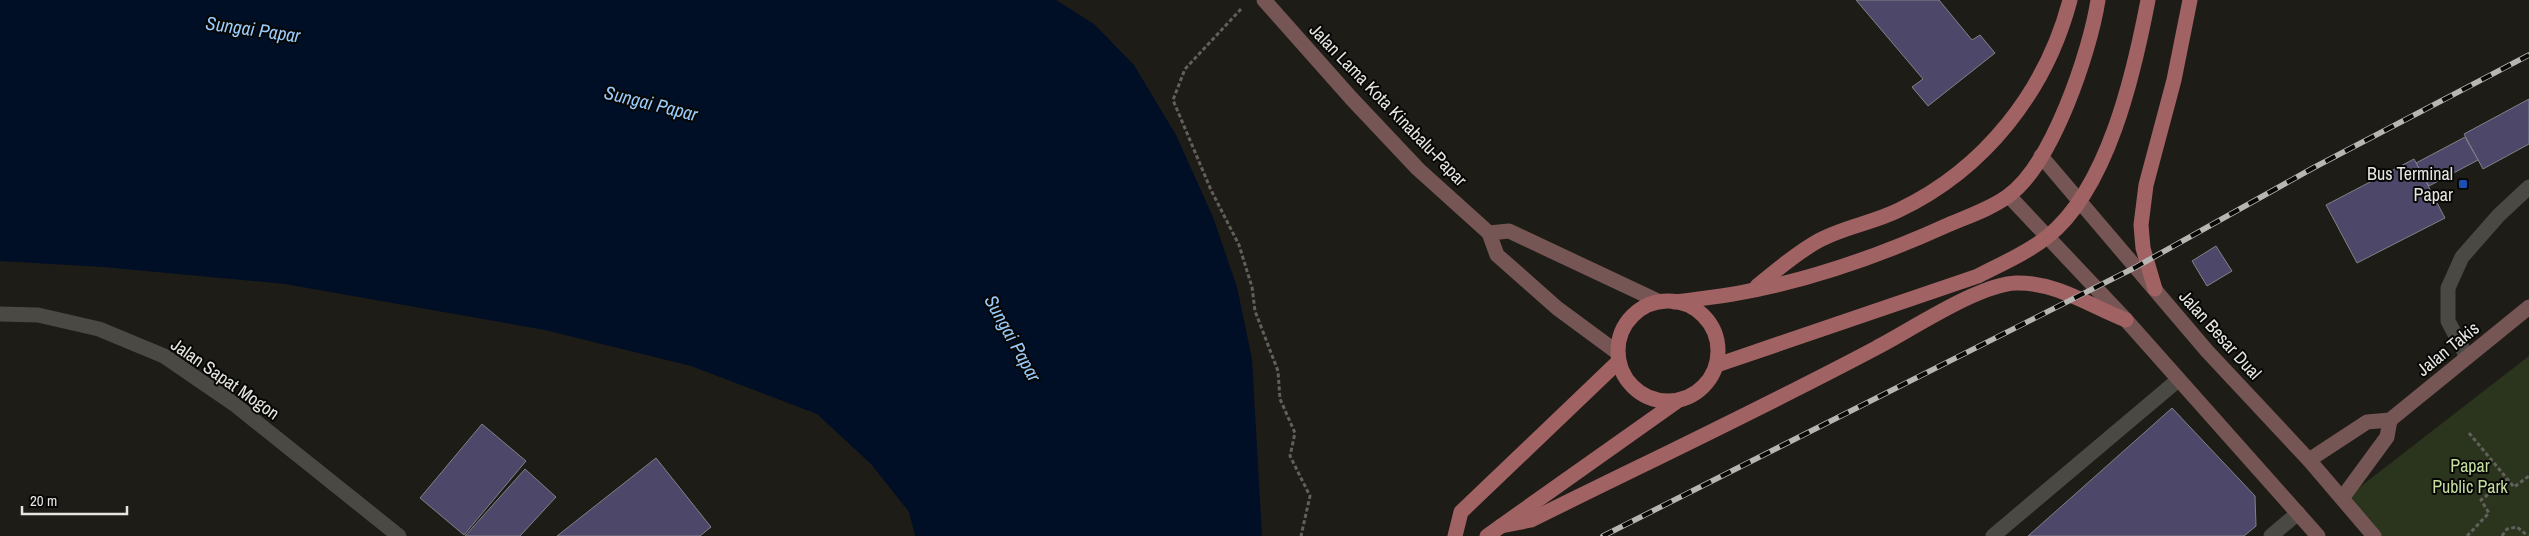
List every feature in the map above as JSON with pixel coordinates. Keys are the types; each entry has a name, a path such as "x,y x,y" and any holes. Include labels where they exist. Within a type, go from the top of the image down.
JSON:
{"main road":[{"name":"Jalan Lama Kota Kinabalu-Papar","path":"1264,0 1351,98 1418,169 1489,233"},
{"path":"1752,290 1795,255 1819,240 1899,211 1931,193 1989,146 2015,117 2042,76 2062,30 2070,0"},
{"path":"1679,400 1663,401 1648,397 1635,388 1625,376 1619,357 1621,335 1629,319 1643,308 1660,302 1675,302 1752,290 1863,259 1936,231 2009,196 2041,156 2063,116 2082,65 2098,0"},
{"path":"1717,365 1978,276 2013,259 2047,237 2080,202 2109,144 2130,86 2148,0"},
{"path":"2155,289 2143,248 2141,226 2145,194 2174,80 2190,0"},
{"name":"Jalan Besar Dual","path":"2041,156 2207,351 2343,497 2374,536"},
{"path":"2009,196 2126,320 2318,536"},
{"path":"1619,357 1557,308 1497,255 1489,233 1509,230 1660,302"},
{"path":"1501,526 1531,520 1868,353 1975,294 1998,286 2016,283 2053,288 2094,308 2126,320"},
{"path":"1487,536 1679,400 1696,393 1708,381 1717,365 1714,332 1706,317 1692,307 1675,302"},
{"name":"Jalan Takis","path":"2390,420 2529,307"},
{"path":"1456,536 1461,512 1619,357"},
{"path":"2309,460 2367,422 2390,420 2387,437 2343,497"}],"street":[{"path":"2467,357 2448,321 2448,288 2462,257 2499,215 2529,187"},
{"name":"Jalan Sapat Mogon","path":"0,314 38,315 99,329 164,356 234,404 399,536"},
{"path":"1992,536 2178,380"},
{"path":"2271,536 2298,512"}],"path":[{"path":"1243,7 1184,69 1173,100 1211,190 1239,245 1252,287 1255,311 1278,370 1280,399 1295,433 1290,456 1310,496 1301,536"},
{"path":"2469,433 2514,487 2529,476"},
{"path":"2467,536 2489,513 2481,500 2508,479"},
{"path":"2502,536 2507,528 2517,527 2528,536"}],"green space":[{"name":"Papar Public Park","path":"2529,356 2529,536 2382,536 2347,497"}],"water":[{"name":"Sungai Papar","path":"0,0 1056,0 1094,24 1134,65 1176,135 1213,217 1237,287 1252,359 1262,536 915,536 909,512 871,464 817,414 691,366 545,330 285,284 103,267 0,261"}],"building":[{"path":"1856,0 1939,0 1972,40 1980,35 1995,53 1928,106 1912,87 1923,79"},
{"path":"2529,99 2529,144 2483,169 2464,134"},
{"path":"2465,137 2478,160 2429,186 2416,163"},
{"path":"2414,159 2445,218 2357,263 2326,205"},
{"path":"2216,246 2232,271 2207,286 2192,261"},
{"path":"2172,408 2255,496 2256,526 2244,536 2028,536"},
{"path":"482,424 526,461 464,535 420,498"},
{"path":"656,458 711,527 700,536 557,536"},
{"path":"525,469 556,497 520,536 465,536"}],"railway":[{"path":"1603,536 2136,267 2313,168 2529,55"}],"place":[{"name":"Bus Terminal Papar","path":"2463,184"}]}
